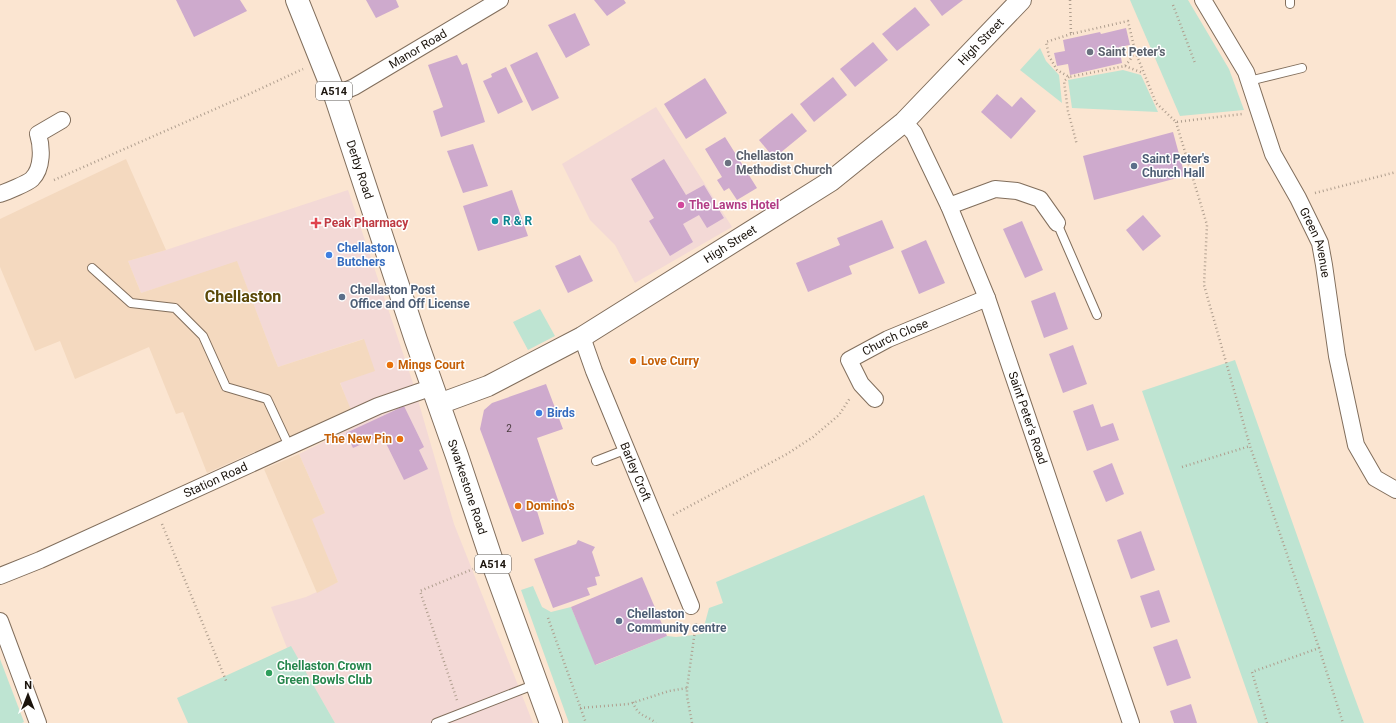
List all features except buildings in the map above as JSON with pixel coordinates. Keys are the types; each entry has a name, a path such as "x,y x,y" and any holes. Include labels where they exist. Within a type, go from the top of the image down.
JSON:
{"main road":[{"name":"Derby Road","path":"297,0 335,95 436,395"},
{"name":"Swarkestone Road","path":"436,395 492,561 551,723"}],"street":[{"name":"Manor Road","path":"335,95 354,87 500,0"},
{"name":"High Street","path":"436,395 488,386 582,337 831,182 904,122 1021,0"},
{"name":"Green Avenue","path":"1203,0 1246,72 1273,154 1298,198 1320,243 1337,356 1356,445 1375,478 1396,490"},
{"path":"0,194 31,180 37,171 40,157 41,145 38,134 62,120"},
{"name":"Saint Peter's Road","path":"904,122 914,133 948,206 987,298 1131,723"},
{"path":"948,206 995,189 1017,191 1040,200 1057,223"},
{"name":"Church Close","path":"875,399 862,384 849,360 888,339 987,298"},
{"name":"Barley Croft","path":"582,337 594,371 657,520 691,606"},
{"name":"Station Road","path":"0,576 40,560 378,406 436,395"},
{"path":"0,621 38,723"}],"lane":[{"path":"1249,82 1302,68"},
{"path":"1057,223 1097,315"},
{"path":"92,268 131,303 175,308 203,336 226,387 267,399 289,446"},
{"path":"596,461 627,449"},
{"path":"436,723 537,684"}],"path":[{"path":"1070,0 1071,34"},
{"path":"1173,5 1195,63"},
{"path":"1068,77 1057,70 1048,56 1046,42 1071,34 1128,21 1135,50 1156,103 1176,122 1207,225 1204,284 1250,446 1343,723"},
{"path":"1125,66 1135,50"},
{"path":"31,180 53,180 322,61"},
{"path":"1077,145 1068,111 1064,82 1068,77 1125,66 1143,73"},
{"path":"1176,122 1259,112"},
{"path":"1298,198 1396,172"},
{"path":"657,520 672,516 787,454 814,437 839,415 844,406 862,384"},
{"path":"1182,467 1250,446"},
{"path":"156,507 227,683"},
{"path":"462,713 420,591 492,561"},
{"path":"691,606 696,621 687,688 692,723"},
{"path":"548,618 586,723"},
{"path":"1267,723 1252,672 1319,648"},
{"path":"580,708 623,704 669,691 687,688"},
{"path":"633,702 640,715 647,717 656,723"}],"shaded area":[{"path":"656,107 732,227 635,283 615,245 590,220 562,164"},
{"path":"126,159 166,250 128,261 141,293 237,261 278,367 364,339 375,371 340,383 351,410 207,473 183,412 176,414 149,347 75,379 60,341 35,351 0,267 0,219"},
{"path":"348,190 413,383 454,524 533,723 335,723 291,647 287,648 271,607 306,597 338,582 311,519 325,513 299,454 356,426 340,382 363,339 278,367 237,262 141,293 128,261 166,250"},
{"path":"299,454 325,513 312,519 338,582 317,593 264,469"}],"green space":[{"path":"1130,0 1188,0 1229,69 1244,110 1180,116"},
{"path":"1040,48 1046,61 1059,75 1062,103 1020,70"},
{"path":"1123,70 1141,75 1158,112 1072,108 1068,80"},
{"path":"540,309 555,336 528,350 513,322"},
{"path":"1235,360 1364,723 1258,723 1142,391"},
{"path":"924,495 1003,723 569,723 521,590 533,586 542,607 551,612 571,607 596,665 667,636 676,637 702,634 709,608 723,603 716,582"},
{"name":"Chellaston Crown Green Bowls Club","path":"291,646 335,723 188,723 177,698"},
{"path":"0,659 24,722 22,723 0,723"}],"place":[{"name":"Saint Peter's","path":"1090,52"},
{"name":"Chellaston Methodist Church","path":"728,163"},
{"name":"Saint Peter's Church Hall","path":"1134,166"},
{"name":"The Lawns Hotel","path":"681,205"},
{"name":"R & R","path":"495,221"},
{"name":"Peak Pharmacy","path":"316,223"},
{"name":"Chellaston Butchers","path":"329,255"},
{"name":"Chellaston Post Office and Off License","path":"342,297"},
{"name":"Love Curry","path":"633,361"},
{"name":"Mings Court","path":"390,365"},
{"name":"Birds","path":"539,413"},
{"name":"The New Pin","path":"400,439"},
{"name":"Domino's","path":"518,506"},
{"name":"Chellaston Community centre","path":"619,621"},
{"name":"Chellaston Crown Green Bowls Club","path":"269,673"}],"district":[{"name":"Chellaston","path":"243,296"}]}
